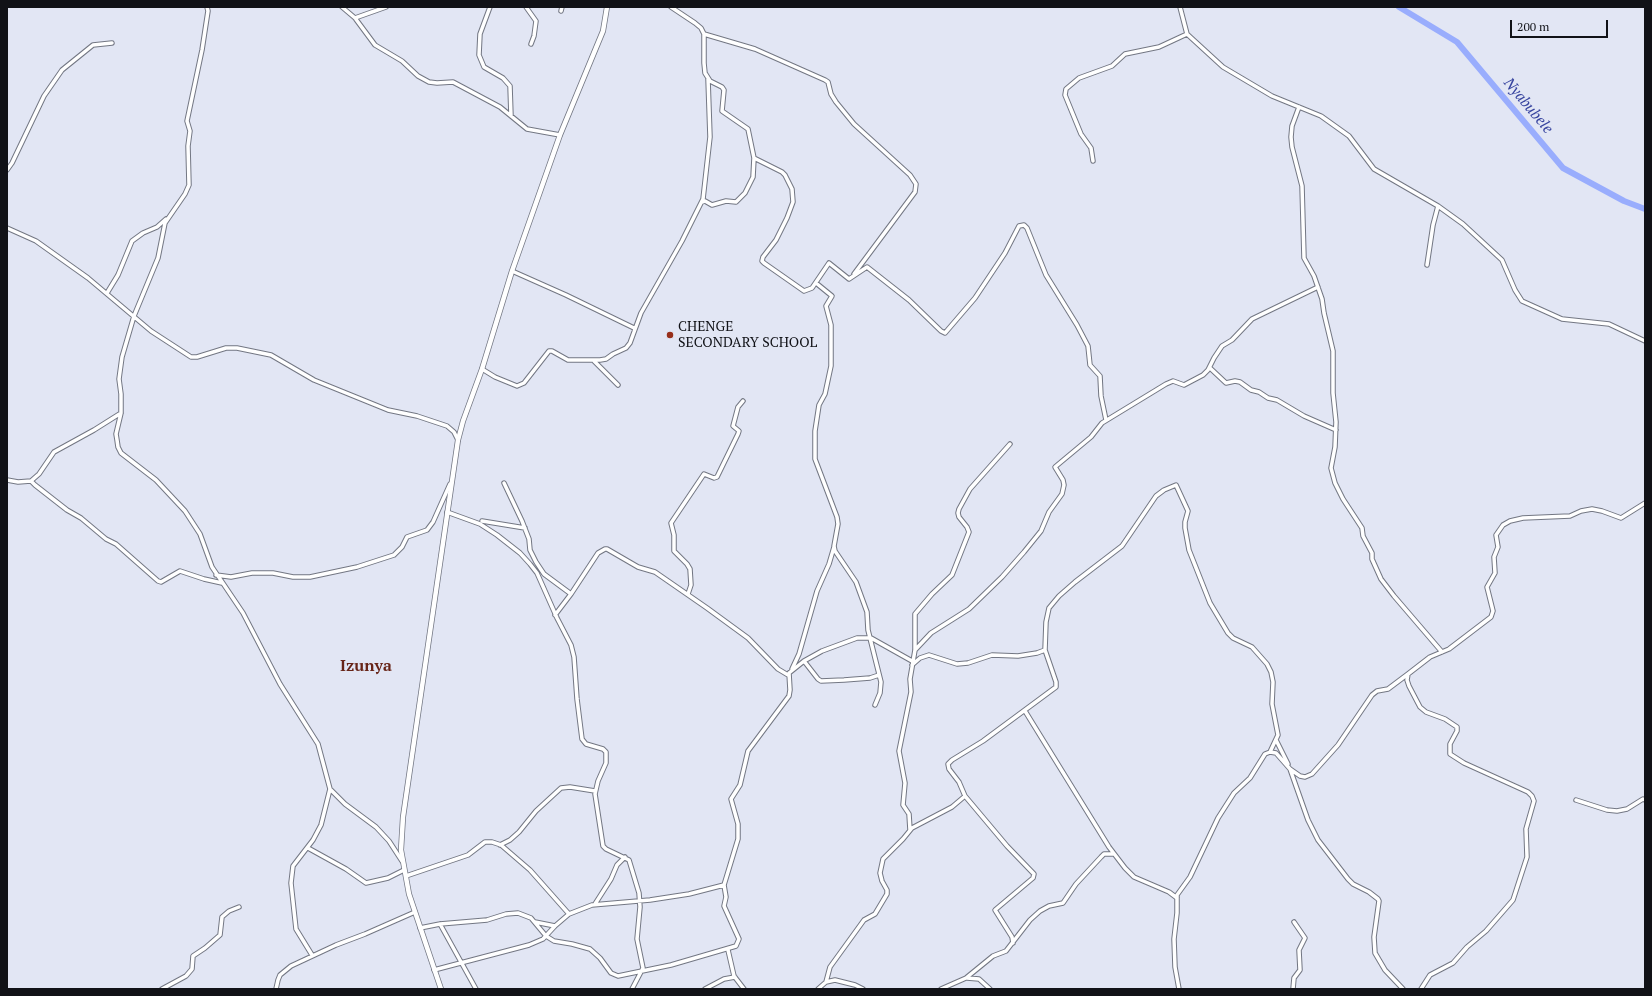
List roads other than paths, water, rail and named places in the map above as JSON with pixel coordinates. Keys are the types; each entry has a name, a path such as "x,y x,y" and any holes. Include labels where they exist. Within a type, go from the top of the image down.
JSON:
{"street":[{"path":"107,293 118,275 132,241 157,227 168,217 185,194 189,185 188,146 190,131 187,121 202,50 208,11 207,7"},
{"path":"342,7 355,18 375,45 402,61 418,76 429,82 453,82 500,107 527,129 560,135"},
{"path":"355,18 386,7"},
{"path":"490,7 480,34 479,55 484,67 503,78 510,86 511,116"},
{"path":"526,7 536,21 531,44"},
{"path":"441,989 415,912 404,870 401,850 403,817 426,669 458,440 463,421 482,369 512,271 560,135 603,31 607,7"},
{"path":"482,369 495,377 517,386 524,382 550,351 568,360 606,359 626,348 630,343 634,328 641,313 702,203 705,188 710,137 708,79 704,62 704,34 701,28 695,23 671,7"},
{"path":"1180,7 1187,34 1223,67 1272,96 1321,116 1350,136 1374,169 1438,206 1463,224 1502,260 1515,290 1522,300 1562,319 1610,324 1645,342"},
{"path":"704,34 755,50 828,82 831,94 854,124 910,175 916,184 915,192 851,278"},
{"path":"1093,162 1090,148 1081,134 1065,95 1066,89 1079,78 1112,66 1125,54 1159,47 1187,34"},
{"path":"7,170 12,163 44,96 62,70 92,45 112,43"},
{"path":"702,203 704,201 712,205 726,201 736,202 745,193 753,177 754,158 748,129 722,111 724,90 722,87 708,79"},
{"path":"1299,107 1291,132 1292,147 1302,186 1304,258 1314,276 1322,299 1333,351 1333,393 1336,430 1335,447 1331,468 1335,483 1343,499 1362,528 1363,536 1372,553 1372,559 1375,566 1390,590 1442,652"},
{"path":"754,158 782,172 792,189 793,202 787,218 762,261 771,269 804,291 808,290 816,283 828,263 846,278 851,278 865,267 869,268 913,304 941,331 945,333 975,298 1005,253 1018,226 1022,224 1026,226 1046,275 1077,325 1088,346 1090,365 1100,376 1101,396 1106,420"},
{"path":"1426,265 1438,206"},
{"path":"168,217 164,227 158,258 134,316 119,368 118,379 121,394 121,413 116,434 118,447 121,453 156,480 185,511 200,534 216,575 243,613 280,684 318,744 330,789 321,825 308,848 293,866 291,883 296,929 312,955"},
{"path":"7,228 36,241 88,278 152,331 191,357 197,358 226,348 237,348 271,355 314,380 388,410 417,416 446,426 454,432 458,440"},
{"path":"512,271 634,328"},
{"path":"420,928 440,924 487,920 513,913 530,917 546,936 554,941 572,944 595,952 611,973 618,976 663,967 728,950 736,946 739,939 724,906 726,896 724,885 738,839 738,824 731,801 742,781 748,751 789,696 790,690 788,675 800,654 817,591 829,564 838,524 828,491 818,469 815,451 819,404 825,394 831,366 831,326 826,306 832,296 816,283"},
{"path":"914,650 931,633 969,609 1002,577 1024,552 1041,531 1049,512 1062,494 1064,485 1063,480 1055,467 1091,437 1106,420 1166,384 1173,381 1184,385 1203,375 1210,368 1222,346 1232,340 1252,319 1318,287"},
{"path":"594,360 618,385"},
{"path":"1210,368 1226,383 1235,381 1240,382 1251,390 1259,392 1268,398 1277,400 1304,416 1336,430"},
{"path":"688,594 691,585 690,569 686,562 674,551 672,523 704,474 714,478 717,477 739,433 733,426 738,407 743,401"},
{"path":"7,480 18,482 31,481 39,474 54,452 121,413"},
{"path":"910,830 909,814 903,805 906,783 899,751 911,692 910,680 914,650 915,614 932,594 952,575 968,537 968,529 958,515 959,509 974,484 1010,444"},
{"path":"216,575 231,577 273,573 293,577 310,577 357,567 394,555 402,547 407,537 427,530 433,522 453,478"},
{"path":"31,481 67,510 81,518 106,539 120,547 158,581 161,582 180,571 204,580 222,582"},
{"path":"504,483 525,528 531,555 539,568 549,578 571,594"},
{"path":"1013,943 1010,933 995,910 1032,878 1034,874 1007,846 965,796 959,782 949,769 949,762 983,741 1057,686 1046,650 1046,622 1049,608 1055,600 1079,578 1122,546 1156,496 1164,490 1176,485 1188,511 1185,528 1189,550 1210,603 1228,633 1233,638 1252,647 1267,664 1271,672 1273,682 1272,704 1278,735 1270,752"},
{"path":"1179,989 1175,967 1174,939 1177,914 1177,894 1190,877 1218,818 1236,791 1250,778 1265,754 1270,752 1276,753 1290,769 1305,777 1312,774 1338,745 1372,695 1377,691 1388,689 1430,657 1442,652 1489,619 1493,614 1487,587 1494,573 1494,557 1498,547 1496,535 1503,525 1510,521 1523,518 1570,516 1581,510 1592,508 1621,518 1645,503"},
{"path":"447,512 480,524 520,553 537,573 570,645 574,657 582,739 586,744 603,749 606,752 606,763 595,791 603,846 606,849 625,857 632,863 638,886 640,901 637,939 643,964 642,970 632,989"},
{"path":"482,521 525,528"},
{"path":"834,546 838,556 851,572 867,612 867,624 879,675 880,690 874,705"},
{"path":"555,615 598,553 604,549 638,567 655,572 688,594 748,638 778,670 788,675"},
{"path":"791,671 804,661 822,651 856,638 871,638 912,663"},
{"path":"912,663 929,655 957,664 992,655 1018,656 1046,650"},
{"path":"804,661 821,681 855,679 879,675"},
{"path":"1408,674 1409,686 1420,707 1426,712 1445,719 1457,727 1457,731 1450,744 1450,754 1464,763 1528,792 1534,801 1526,829 1527,857 1514,900 1486,931 1464,950 1453,964 1430,975 1421,989"},
{"path":"1025,710 1114,854 1131,875 1169,892 1176,898"},
{"path":"1276,740 1290,769 1308,820 1318,840 1353,884 1369,892 1378,899 1379,901 1374,937 1375,953 1385,970 1403,989"},
{"path":"500,845 510,840 519,832 536,811 561,788 570,787 595,791"},
{"path":"330,789 345,804 376,827 389,841 403,862"},
{"path":"826,982 830,967 864,920 875,914 887,894 887,890 880,873 882,860 910,830 918,824 952,807 965,796"},
{"path":"1576,800 1607,810 1617,811 1627,809 1644,798"},
{"path":"406,876 468,855 485,842 492,842 500,845 515,856 530,870 569,914"},
{"path":"308,848 346,869 366,883 388,878 404,870"},
{"path":"941,989 966,978 993,956 1006,951 1017,936 1040,911 1049,906 1063,903 1076,884 1104,854 1114,854"},
{"path":"595,904 625,857"},
{"path":"434,970 529,946 546,936 569,914 595,904 640,901 689,894 724,885"},
{"path":"162,989 182,979 189,973 192,969 193,956 205,948 220,934 222,917 229,911 240,907"},
{"path":"276,989 280,975 291,966 312,955 415,912"},
{"path":"535,922 555,926"},
{"path":"1293,989 1294,978 1300,970 1299,950 1305,938 1294,922"},
{"path":"440,924 476,989"},
{"path":"728,950 735,977 744,989"},
{"path":"705,989 724,979 735,977"},
{"path":"966,978 979,979 990,989"},
{"path":"818,989 826,982 834,980 844,981 863,989"}],"waterway":[{"name":"Nyabubele","path":"1399,7 1457,42 1563,168 1624,201 1645,209"}],"place":[{"name":"CHENGE SECONDARY SCHOOL","path":"670,335"}],"district":[{"name":"Izunya","path":"366,666"}]}
